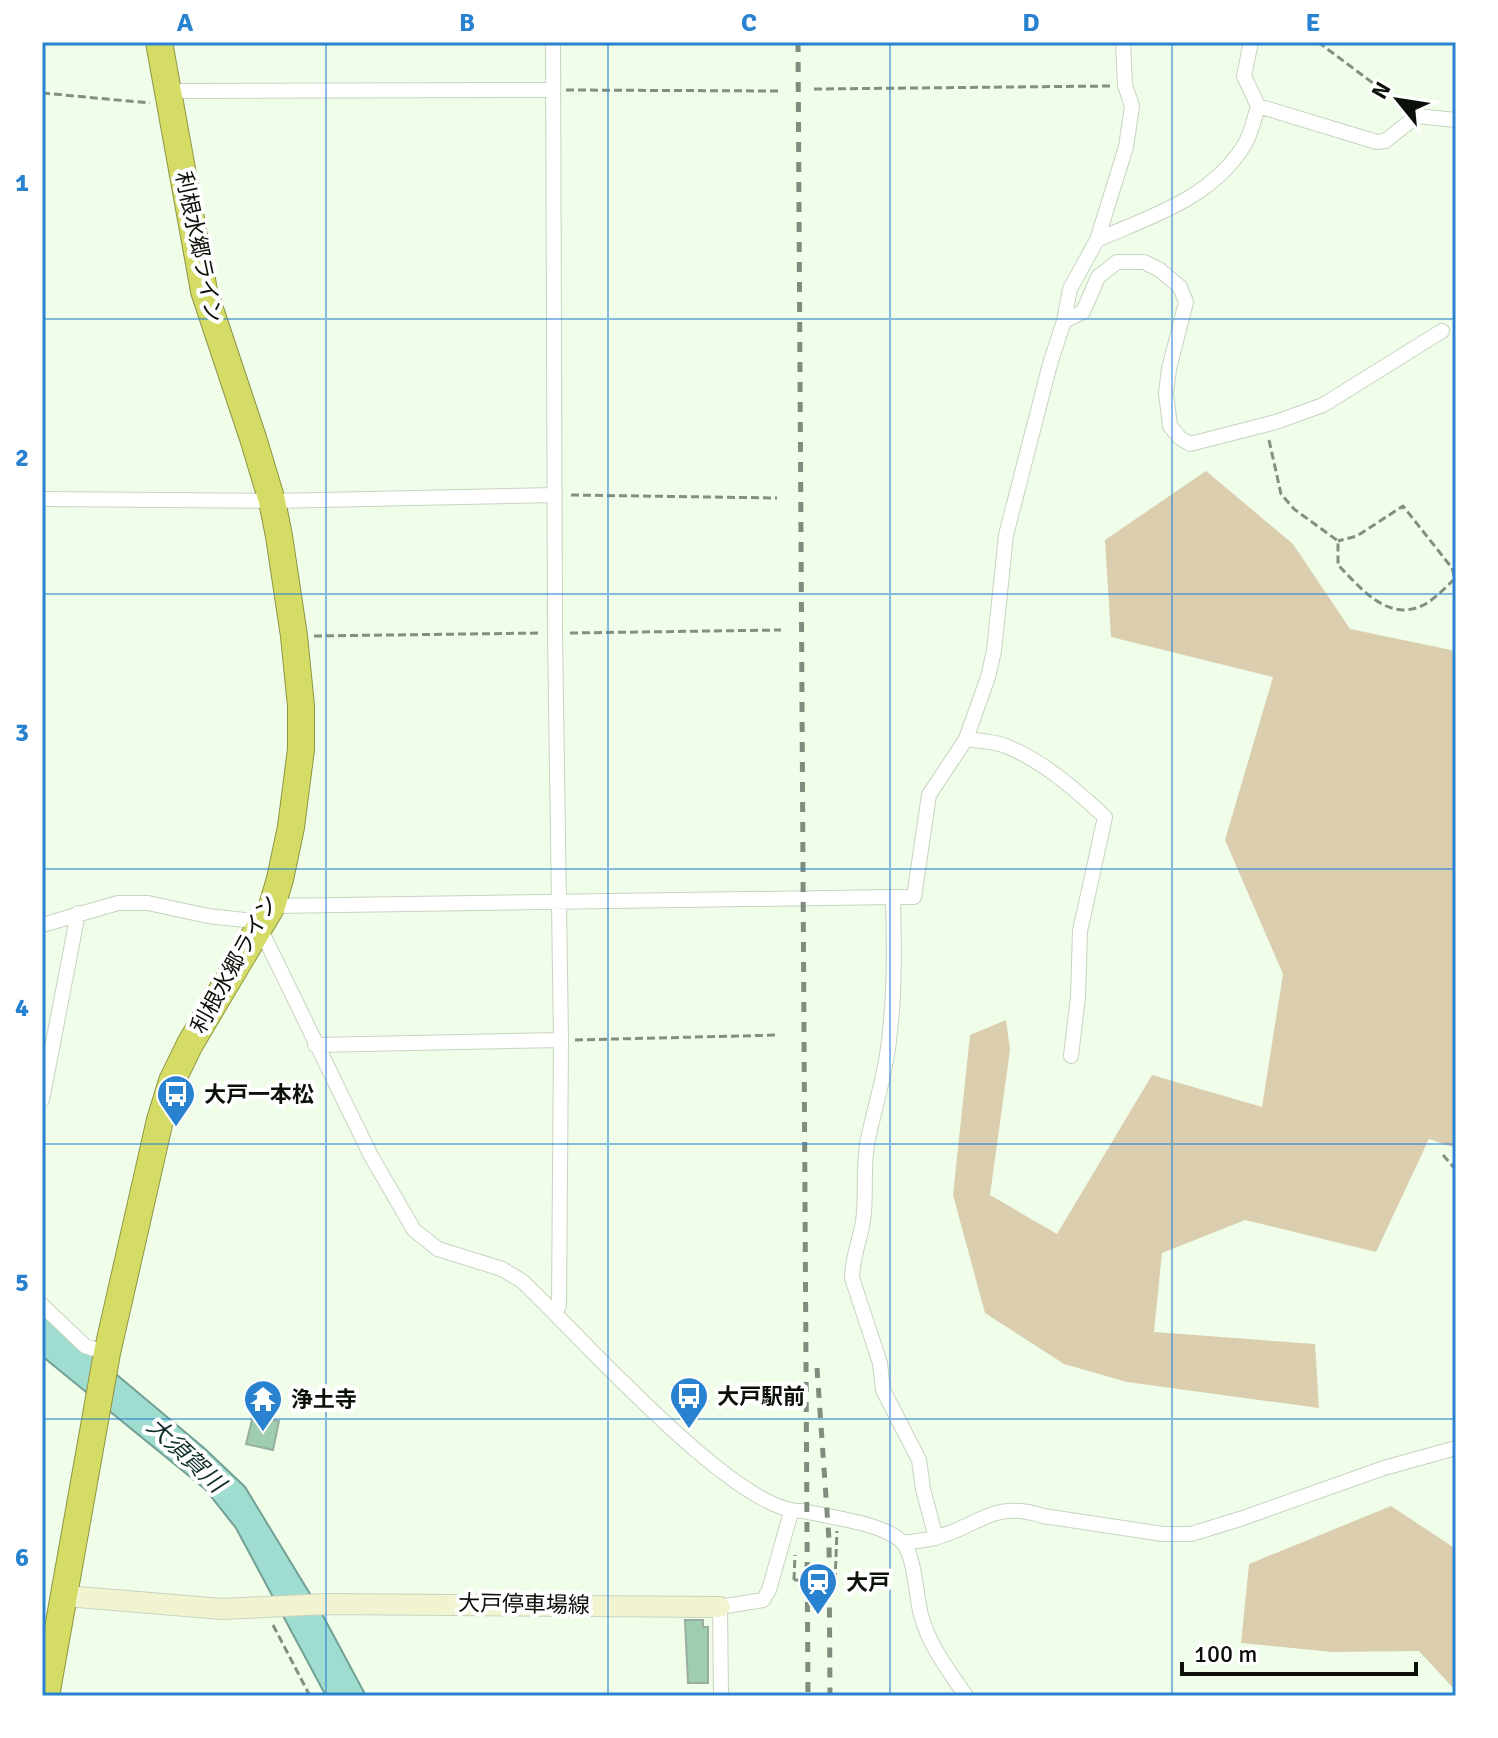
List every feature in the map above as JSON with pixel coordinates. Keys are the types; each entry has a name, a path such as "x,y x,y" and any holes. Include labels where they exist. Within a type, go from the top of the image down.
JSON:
{"highway":[{"name":"利根水郷ライン","path":"47,1680 66,1596 106,1358 160,1120 172,1081 197,1031 265,919 280,879 300,758 302,728 294,636 272,501 204,291 159,42"}],"main road":[{"path":"66,1596 222,1609 266,1608"},
{"name":"大戸停車場線","path":"266,1608 327,1604 720,1607"}],"street":[{"path":"553,42 555,633 561,1040 559,1306 555,1312"},
{"path":"42,925 118,903 148,903 208,916 265,919 559,900 914,897 929,795 966,739 988,677 1006,535 1070,289 1097,240 1126,147 1132,106 1125,85 1123,42"},
{"path":"1097,240 1194,197 1217,179 1245,146 1258,106 1244,76 1251,42"},
{"path":"169,98 553,90"},
{"path":"1258,106 1377,142 1385,141 1417,116 1456,120"},
{"path":"1064,321 1083,312 1098,277 1117,262 1144,262 1160,270 1180,287 1186,302 1166,393 1170,426 1190,444 1323,405 1442,331"},
{"path":"42,499 272,501 555,495"},
{"path":"966,739 1000,744 1019,753 1057,777 1105,817 1080,931 1078,997 1071,1056"},
{"path":"893,897 891,1031 884,1078 866,1151 864,1215 854,1254 852,1278 880,1363 883,1390 919,1460 936,1538"},
{"path":"42,1100 78,913"},
{"path":"265,919 315,1045 371,1156 414,1230 438,1249 502,1269 522,1281 697,1454 734,1482 791,1512 803,1511 869,1526 903,1543 936,1538 994,1512 1027,1511 1163,1534 1191,1534 1384,1468 1456,1448"},
{"path":"315,1045 561,1040"},
{"path":"42,1305 85,1346 106,1358"},
{"path":"721,1696 720,1607 763,1600 769,1590 791,1512"},
{"path":"903,1543 928,1635 966,1696"}],"path":[{"path":"1318,42 1417,116"},
{"path":"814,89 1125,85"},
{"path":"553,90 778,91"},
{"path":"42,93 169,98"},
{"path":"1266,424 1281,494 1294,509 1338,541"},
{"path":"555,495 777,498"},
{"path":"1403,506 1452,568 1455,579 1417,608 1396,608 1375,601 1338,565 1338,541 1357,536 1403,506"},
{"path":"294,636 781,630"},
{"path":"561,1040 779,1035"},
{"path":"1443,1155 1456,1170"},
{"path":"794,1580 835,1581 838,1519"},
{"path":"817,1580 818,1608"},
{"path":"266,1608 310,1696"}],"shaded area":[{"path":"1206,471 1293,544 1350,629 1456,651 1456,1148 1429,1139 1376,1252 1245,1220 1162,1253 1154,1332 1315,1344 1319,1408 1127,1382 1064,1364 985,1313 953,1195 970,1035 1006,1020 1010,1050 990,1195 1057,1234 1152,1075 1262,1107 1283,974 1225,840 1273,677 1111,637 1105,540"},
{"path":"1391,1506 1456,1549 1456,1691 1419,1651 1332,1652 1241,1643 1249,1564"}],"water":[{"name":"大須賀川","path":"42,1312 204,1448 245,1487 321,1612 366,1696 326,1696 236,1528 205,1489 42,1356"}],"building":[{"name":"浄土寺","path":"253,1416 279,1421 273,1450 246,1444"},
{"path":"685,1620 703,1620 703,1627 708,1627 708,1683 688,1683"}],"railway":[{"path":"798,42 808,1696"},
{"path":"817,1368 829,1540 830,1696"}],"place":[{"name":"大戸一本松","path":"176,1128"},
{"name":"大戸駅前","path":"689,1430"},
{"name":"浄土寺","path":"263,1433"},
{"name":"大戸","path":"818,1616"}]}
